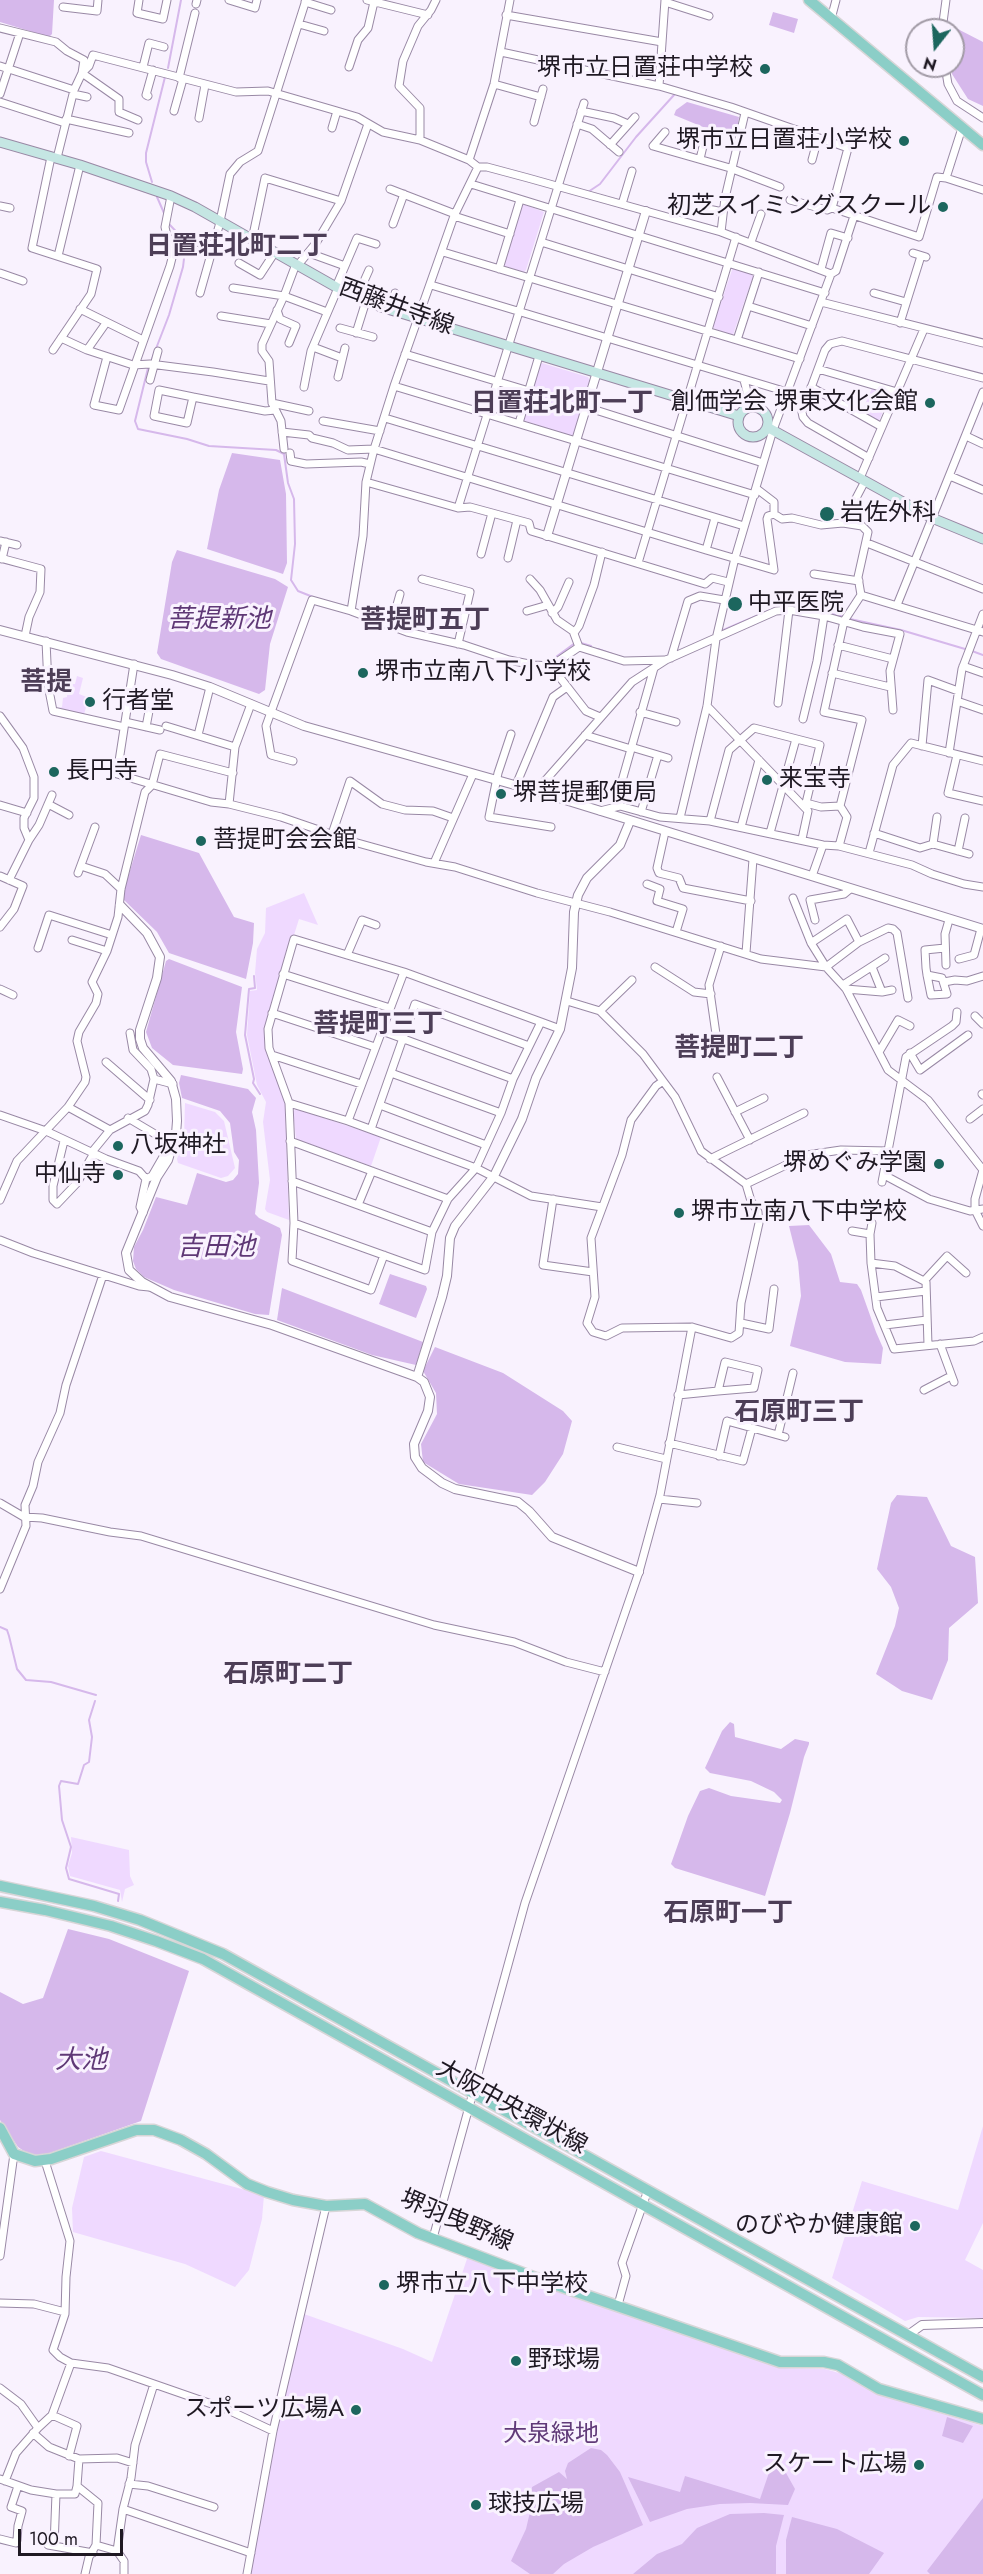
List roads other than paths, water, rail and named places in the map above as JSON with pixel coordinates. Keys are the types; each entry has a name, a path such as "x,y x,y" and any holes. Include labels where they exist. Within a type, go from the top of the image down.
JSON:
{"main road":[{"path":"809,0 983,145"},
{"name":"西藤井寺線","path":"0,142 80,165 171,196 220,221 337,288 389,310 739,416"},
{"path":"770,429 757,437 747,436 738,425 739,416 746,408 751,407 765,412 770,429 932,518 983,539"},
{"name":"大阪中央環状線","path":"0,1886 94,1906 129,1916 224,1954 983,2377"},
{"name":"大阪中央環状線","path":"0,1902 111,1926 203,1959 983,2395"},
{"name":"堺羽曳野線","path":"45,2161 117,2135 136,2130 154,2130 180,2140 206,2154 247,2184 293,2200 326,2206 364,2204 403,2226 536,2278 780,2362 824,2362 838,2366 879,2389 983,2419"},
{"path":"2,2134 14,2154 23,2159 45,2161"}],"street":[{"path":"63,7 97,11 98,0"},
{"path":"139,0 137,13 163,18 167,0"},
{"path":"229,0 255,8 257,0"},
{"path":"420,140 420,108 399,86 403,61 418,26 428,15 435,0"},
{"path":"469,160 494,84 510,0"},
{"path":"831,19 836,0"},
{"path":"944,18 946,0"},
{"path":"200,293 230,174 240,162 258,151 306,1 332,10"},
{"path":"349,67 358,40 368,28 371,1 428,15"},
{"path":"659,87 665,1 703,16"},
{"path":"174,111 195,13"},
{"path":"507,15 662,42"},
{"path":"299,24 324,31"},
{"path":"0,28 56,42 84,60 82,73 54,158 32,248 97,269 91,294 53,350"},
{"path":"0,94 20,33"},
{"path":"143,67 149,43 164,47"},
{"path":"501,52 659,87 848,148 832,208"},
{"path":"82,73 89,66 93,55 236,92 258,91 278,94 357,117 383,132 420,140 469,160 478,167 487,167 721,232 831,274"},
{"path":"0,66 87,97"},
{"path":"148,96 146,95 153,70"},
{"path":"82,73 119,99 119,112 138,120"},
{"path":"947,78 957,101 983,118"},
{"path":"494,84 542,93 534,122"},
{"path":"199,118 205,85"},
{"path":"947,115 957,101"},
{"path":"0,102 66,121 129,133"},
{"path":"458,508 583,107 628,124"},
{"path":"332,128 337,111"},
{"path":"721,232 723,212 745,113"},
{"path":"610,145 635,117"},
{"path":"368,124 340,201 309,253 297,265 262,344 262,351 269,361 273,406 281,421 291,461 306,464 361,462 370,464"},
{"path":"577,124 592,129 619,152"},
{"path":"946,178 962,128"},
{"path":"660,135 653,146 679,150 780,187"},
{"path":"812,160 818,138"},
{"path":"700,159 704,142"},
{"path":"58,256 80,165"},
{"path":"351,611 363,536 366,482 370,464 394,386 455,215 478,167"},
{"path":"622,204 633,171"},
{"path":"790,200 827,210 832,208 919,237 938,177 983,190"},
{"path":"252,240 265,178 340,201"},
{"path":"471,184 825,292"},
{"path":"390,189 510,234"},
{"path":"393,224 404,194"},
{"path":"107,357 94,405 119,410 175,246 167,236 165,227 171,196"},
{"path":"499,269 520,200"},
{"path":"0,206 10,208"},
{"path":"708,209 723,212"},
{"path":"547,536 646,211"},
{"path":"751,242 761,214"},
{"path":"680,818 707,706 716,639 728,582 756,492 770,429 800,359 831,274 836,271 854,216"},
{"path":"820,269 831,233 848,238"},
{"path":"638,563 736,237"},
{"path":"304,387 313,347 357,238 376,244"},
{"path":"541,242 719,297"},
{"path":"193,249 211,255"},
{"path":"239,263 260,275 275,252"},
{"path":"443,252 800,359"},
{"path":"309,253 345,266"},
{"path":"900,322 920,256"},
{"path":"356,333 369,270"},
{"path":"737,340 759,272"},
{"path":"0,273 23,281"},
{"path":"431,285 787,392"},
{"path":"233,288 284,296 327,312"},
{"path":"389,310 395,293"},
{"path":"874,293 906,302"},
{"path":"821,302 983,343"},
{"path":"748,306 812,326"},
{"path":"80,309 143,340"},
{"path":"277,310 280,319 296,326 289,343"},
{"path":"221,316 271,324"},
{"path":"87,350 106,323"},
{"path":"340,328 373,337"},
{"path":"843,523 862,480 868,458 924,329"},
{"path":"61,338 87,350 133,365 153,365 269,381"},
{"path":"868,458 808,423 803,417 802,412 827,346 837,341 983,378"},
{"path":"313,347 342,358"},
{"path":"338,377 345,348"},
{"path":"150,380 158,351"},
{"path":"405,354 529,391"},
{"path":"519,423 539,356"},
{"path":"818,369 897,392"},
{"path":"744,380 751,407"},
{"path":"394,386 667,469 756,492 774,502 774,514"},
{"path":"811,387 882,427"},
{"path":"193,397 187,423 154,416 159,390 265,411 273,406 309,411"},
{"path":"897,605 982,395"},
{"path":"586,407 763,463"},
{"path":"385,418 744,526"},
{"path":"323,421 380,431"},
{"path":"282,432 309,435 348,450 375,449 774,570 767,519 768,516 774,514"},
{"path":"966,436 983,444"},
{"path":"950,476 983,490"},
{"path":"366,482 458,508 470,507 528,523 531,531 705,584 712,578 728,582"},
{"path":"481,554 492,513"},
{"path":"774,514 782,519 792,518 821,525 843,523 862,526 868,532 858,581 861,595 844,621 824,712 862,720 840,806 847,817 839,846"},
{"path":"706,550 715,518"},
{"path":"508,558 517,520"},
{"path":"17,545 3,541 1,559 41,569 40,592 29,617 25,636"},
{"path":"867,543 983,589"},
{"path":"574,633 579,626 594,585 602,552"},
{"path":"814,574 858,581"},
{"path":"422,579 470,592 458,644"},
{"path":"530,579 540,590 557,620 574,633 579,646"},
{"path":"552,612 558,607 569,582"},
{"path":"391,626 400,594"},
{"path":"861,595 980,631"},
{"path":"669,659 688,602 700,596 724,600"},
{"path":"293,761 271,755 266,726 312,600 391,626 509,660 551,666 579,646"},
{"path":"527,611 548,605"},
{"path":"778,703 789,610"},
{"path":"536,791 632,682 669,659 776,611 789,610 825,616 900,634 890,671 893,710"},
{"path":"983,614 980,631 963,666 958,691 948,794 983,801"},
{"path":"803,719 825,616"},
{"path":"0,631 134,664 210,687 304,726 516,785 982,929 974,955 959,958"},
{"path":"46,641 48,686 53,711 125,724 163,728 198,735 235,747"},
{"path":"838,645 893,659"},
{"path":"579,646 624,661 669,659"},
{"path":"134,664 117,774 211,802 230,804 434,863 455,867 762,959 826,968 859,942 888,928 897,933 908,998"},
{"path":"551,666 586,711 600,717"},
{"path":"963,666 983,673"},
{"path":"620,806 618,795 654,668"},
{"path":"832,673 890,687"},
{"path":"922,746 928,680 958,691"},
{"path":"198,735 210,687"},
{"path":"516,785 553,698 567,687"},
{"path":"957,701 983,710"},
{"path":"230,804 235,747 251,704"},
{"path":"707,706 806,805 840,806"},
{"path":"146,727 149,711"},
{"path":"640,712 676,722"},
{"path":"0,716 23,748 34,777 34,798 27,813 24,828 29,840"},
{"path":"710,821 729,750 754,728 820,745 806,805 808,815 802,839"},
{"path":"511,734 496,780 489,817 551,827"},
{"path":"585,735 668,758"},
{"path":"770,833 796,739"},
{"path":"869,853 893,765 911,743 983,761"},
{"path":"0,1200 17,1161 69,1107 85,1082 86,1077 77,1041 79,1032 96,1003 98,994 92,982 112,935 145,792 152,785 159,754 233,773"},
{"path":"641,812 658,755"},
{"path":"741,827 759,760"},
{"path":"434,863 473,774"},
{"path":"332,834 350,781 382,804 405,810 433,811 453,818"},
{"path":"9,880 52,795"},
{"path":"48,804 69,815"},
{"path":"0,805 27,813"},
{"path":"600,811 620,806 660,817 710,821 823,845 839,846 983,887"},
{"path":"933,844 937,817"},
{"path":"958,851 965,818"},
{"path":"417,1377 447,1276 450,1238 460,1217 494,1176 522,1119 536,1078 560,1029 567,1001 573,955 575,903 587,878 620,844 630,821"},
{"path":"78,873 95,827"},
{"path":"665,832 657,868 662,874 679,878 683,888 750,901"},
{"path":"874,833 920,848 933,844 969,854"},
{"path":"812,876 823,845"},
{"path":"746,953 753,859"},
{"path":"81,866 105,874 121,889"},
{"path":"657,888 662,874"},
{"path":"0,876 23,886 14,909 0,927"},
{"path":"647,884 660,889 657,901 683,909 676,932"},
{"path":"815,920 810,900 844,894 850,889"},
{"path":"793,898 811,943 826,968 845,987 888,1070 928,1100 983,1170 975,1199 983,1226"},
{"path":"120,905 147,933 160,957 140,1030 140,1039 143,1048 163,1069 173,1084 177,1121 173,1145 157,1177 126,1253 129,1270 149,1287"},
{"path":"38,948 50,915 112,935"},
{"path":"811,943 847,919 859,942"},
{"path":"347,955 362,920 376,925"},
{"path":"945,965 945,934 949,920"},
{"path":"384,1255 371,1290 292,1261 294,1223 289,1103 272,1055 268,1029 294,939 404,972 560,1029"},
{"path":"72,940 106,951"},
{"path":"721,946 709,984 717,1034 728,1046"},
{"path":"927,975 942,978 947,994 931,995 927,975 925,950 945,948"},
{"path":"845,987 885,958"},
{"path":"655,967 694,992 711,993"},
{"path":"872,967 882,992"},
{"path":"348,1120 404,972"},
{"path":"283,974 390,1008"},
{"path":"944,982 967,981 983,976"},
{"path":"600,1011 632,980"},
{"path":"845,987 882,992 892,990"},
{"path":"0,989 14,995"},
{"path":"567,1001 600,1011 643,1054 675,1097 701,1151 746,1184 751,1201 758,1212 759,1223 741,1303 739,1333 731,1338 692,1327 622,1328 606,1336 593,1332 587,1323 595,1297 591,1238 622,1155 631,1120 656,1086 663,1081"},
{"path":"371,1129 415,1004 529,1046"},
{"path":"957,1012 956,1022 952,1026 906,1057 883,1179 929,1199 963,1210 979,1210"},
{"path":"272,1013 375,1047"},
{"path":"975,1016 983,1024"},
{"path":"879,1052 898,1020 910,1026"},
{"path":"294,1223 425,1270 432,1232 448,1199 476,1168 501,1113 513,1079 541,1022"},
{"path":"382,1031 513,1079"},
{"path":"64,1141 53,1186 53,1200 57,1204 77,1183 93,1153 110,1130 128,1118 145,1111 150,1100 154,1079 151,1069 133,1050 130,1033"},
{"path":"910,1053 920,1070 968,1035"},
{"path":"272,1055 361,1084"},
{"path":"106,1062 150,1100"},
{"path":"391,1073 501,1113"},
{"path":"717,1077 750,1140"},
{"path":"154,1079 173,1084"},
{"path":"735,1112 764,1098"},
{"path":"289,1103 348,1120 476,1168 494,1176 517,1191 531,1196 602,1207"},
{"path":"380,1105 486,1145"},
{"path":"69,1107 110,1130"},
{"path":"970,1119 983,1109"},
{"path":"710,1159 804,1113"},
{"path":"0,1115 46,1131 64,1141 138,1171 146,1179"},
{"path":"128,1118 154,1134"},
{"path":"290,1141 448,1199"},
{"path":"146,1179 152,1176 167,1150 173,1145"},
{"path":"746,1184 807,1155 841,1150 888,1151"},
{"path":"358,1205 372,1171"},
{"path":"143,1213 140,1207 146,1179"},
{"path":"292,1181 432,1232"},
{"path":"553,1199 543,1265 593,1272"},
{"path":"872,1222 871,1263 877,1308 894,1349 974,1341 983,1337"},
{"path":"852,1231 870,1234"},
{"path":"0,1240 33,1253 149,1287 170,1297 272,1325 417,1377 423,1382 430,1397 428,1412 414,1444 415,1457 422,1468 442,1483 455,1489 518,1502 529,1510 552,1537 639,1572"},
{"path":"924,1281 947,1256 966,1273"},
{"path":"871,1263 895,1266 926,1282 928,1345"},
{"path":"0,1589 26,1526 25,1505 33,1486 38,1462 60,1413 66,1385 103,1275"},
{"path":"741,1323 769,1329 774,1289"},
{"path":"876,1297 926,1291"},
{"path":"885,1325 927,1320"},
{"path":"433,2238 525,1903 639,1572 659,1499 692,1327"},
{"path":"924,1390 952,1379 940,1344"},
{"path":"678,1395 754,1388 758,1370 724,1362 717,1391"},
{"path":"719,1456 728,1421 782,1436 793,1373"},
{"path":"669,1443 743,1461 752,1428"},
{"path":"617,1447 666,1459"},
{"path":"659,1499 697,1503"},
{"path":"0,1503 24,1517 42,1518 141,1536 434,1625 514,1642 566,1662 605,1672"},
{"path":"0,2256 14,2154"},
{"path":"45,2161 70,2241 65,2312 53,2350 60,2357 71,2362 86,2366 108,2367 226,2409 273,2431"},
{"path":"618,2305 626,2276 622,2263 648,2190"},
{"path":"247,2574 273,2431 326,2206"},
{"path":"0,2303 34,2304 65,2312"},
{"path":"908,2335 922,2325 983,2323"},
{"path":"71,2362 52,2415 16,2453 2,2480 56,2494 75,2494 79,2460"},
{"path":"117,2552 135,2445 154,2384"},
{"path":"0,2388 21,2404 49,2447 79,2460 117,2458 133,2463"},
{"path":"52,2415 77,2426 69,2456"},
{"path":"129,2484 148,2486 211,2508"},
{"path":"0,2538 16,2543 18,2540 18,2526 22,2511 11,2507 18,2486"},
{"path":"77,2486 98,2502 96,2545 89,2557 85,2574"},
{"path":"56,2494 51,2546 93,2553"},
{"path":"123,2509 251,2553"},
{"path":"96,2545 117,2552 124,2561 124,2574"}],"waterway":[{"path":"168,68 181,0"},
{"path":"152,182 146,162 146,153 165,77"},
{"path":"588,192 600,184 636,137 674,95"},
{"path":"157,197 164,213"},
{"path":"152,359 169,315 183,267 186,242 169,224"},
{"path":"148,368 135,421 138,429 209,446 276,450 284,454 288,483 294,499 295,544 291,580 298,591 313,597"},
{"path":"776,608 789,605 841,616"},
{"path":"357,610 385,620"},
{"path":"721,631 768,611"},
{"path":"850,619 901,630 965,649"},
{"path":"537,662 549,662 575,643"},
{"path":"581,643 591,646"},
{"path":"598,649 612,654"},
{"path":"972,651 983,655"},
{"path":"254,976 255,988 249,989 245,1035 253,1083 260,1094"},
{"path":"0,1627 7,1630 17,1669 26,1680 51,1682 96,1695"},
{"path":"95,1701 89,1720 92,1737 89,1762 84,1765 78,1784 61,1781 59,1786 62,1820 71,1847 66,1868 69,1879 119,1894 118,1901"}],"place":[{"name":"堺市立日置荘中学校","path":"765,69"},
{"name":"堺市立日置荘小学校","path":"904,141"},
{"name":"初芝スイミングスクール","path":"943,207"},
{"name":"創価学会 堺東文化会館","path":"930,403"},
{"name":"岩佐外科","path":"827,514"},
{"name":"中平医院","path":"735,604"},
{"name":"堺市立南八下小学校","path":"363,673"},
{"name":"行者堂","path":"90,702"},
{"name":"長円寺","path":"54,772"},
{"name":"来宝寺","path":"767,780"},
{"name":"堺菩提郵便局","path":"501,794"},
{"name":"菩提町会会館","path":"201,841"},
{"name":"八坂神社","path":"118,1146"},
{"name":"堺めぐみ学園","path":"939,1164"},
{"name":"中仙寺","path":"118,1175"},
{"name":"堺市立南八下中学校","path":"679,1213"},
{"name":"のびやか健康館","path":"915,2226"},
{"name":"堺市立八下中学校","path":"384,2285"},
{"name":"野球場","path":"516,2361"},
{"name":"スポーツ広場A","path":"356,2410"},
{"name":"スケート広場","path":"919,2465"},
{"name":"球技広場","path":"476,2505"}],"district":[{"name":"日置荘北町二丁","path":"237,248"},
{"name":"日置荘北町一丁","path":"562,405"},
{"name":"菩提町五丁","path":"425,622"},
{"name":"菩提","path":"46,684"},
{"name":"菩提町三丁","path":"378,1026"},
{"name":"菩提町二丁","path":"739,1050"},
{"name":"石原町三丁","path":"799,1414"},
{"name":"石原町二丁","path":"288,1676"},
{"name":"石原町一丁","path":"728,1915"}],"water label":[{"name":"菩提新池","path":"219,621"},
{"name":"吉田池","path":"216,1249"},
{"name":"大池","path":"81,2062"}],"park label":[{"name":"大泉緑地","path":"551,2435"}]}
